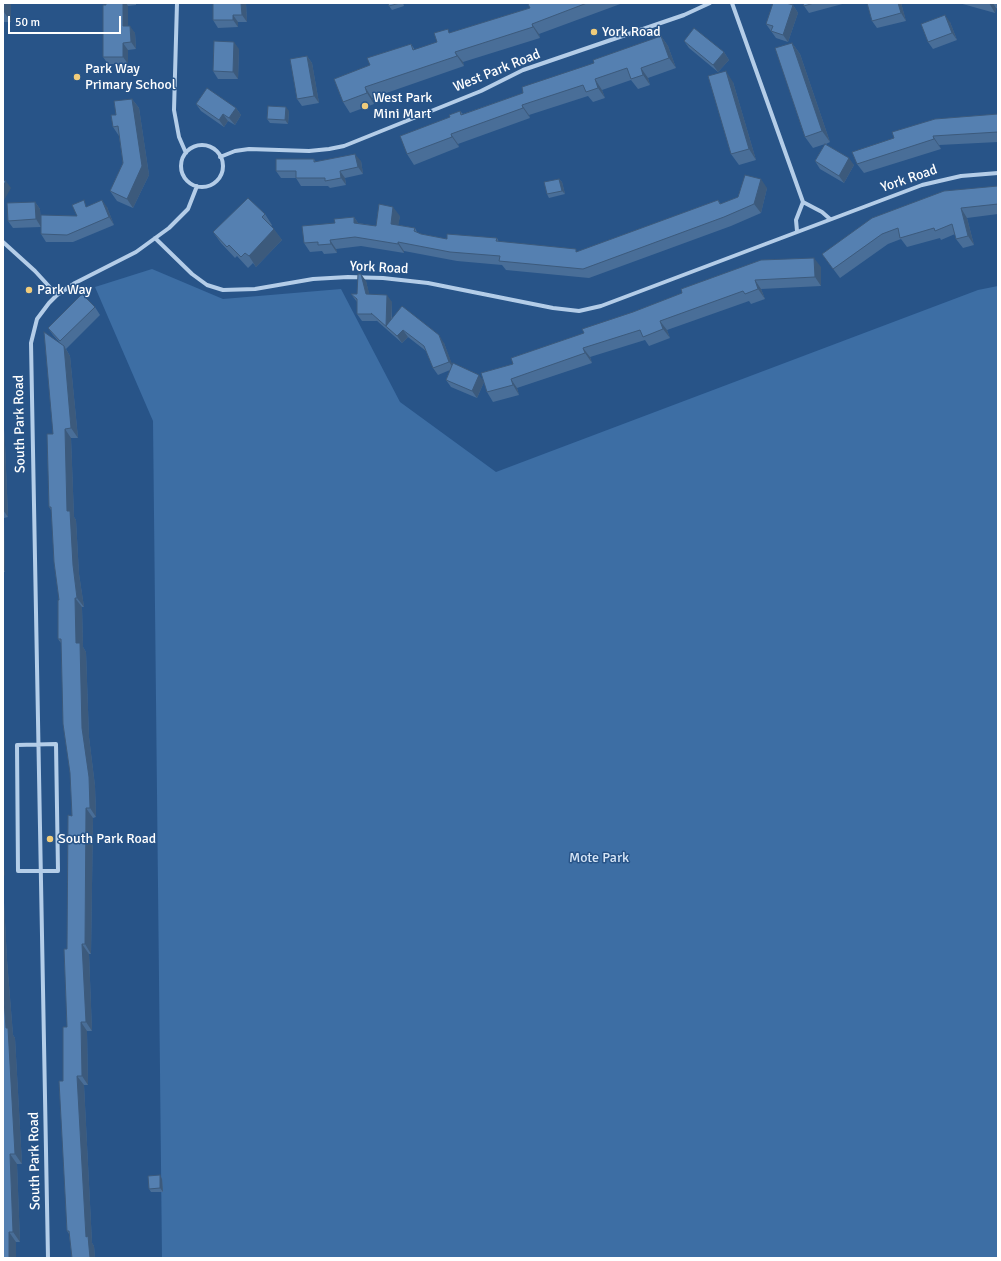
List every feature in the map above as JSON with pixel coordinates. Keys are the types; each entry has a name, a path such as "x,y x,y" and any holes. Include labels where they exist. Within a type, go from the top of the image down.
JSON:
{"street":[{"path":"177,3 174,110 179,137 186,153"},
{"name":"West Park Road","path":"220,157 235,151 249,149 309,151 344,146 481,91 523,70 684,15 710,3"},
{"path":"732,3 803,202 796,220 797,231"},
{"path":"205,146 214,150 220,157 222,168 218,179 209,186 197,186 188,182 183,174 182,161 186,153 195,147 205,146"},
{"name":"York Road","path":"155,238 192,274 207,285 223,290 255,289 313,279 348,277 382,278 428,284 553,308 579,311 601,306 797,231 938,180 969,174 998,173"},
{"name":"South Park Road","path":"48,1258 31,343 37,319 57,295 75,283 136,252 169,228 188,209 197,186"},
{"path":"803,202 822,212 830,219"},
{"path":"3,242 35,271 57,295"},
{"path":"56,744 58,871 41,871 18,871 17,745 56,744"}],"green space":[{"name":"Mote Park","path":"152,269 223,299 341,289 400,402 496,472 978,290 998,286 998,1258 162,1258 153,421 95,287"}],"building":[{"path":"106,3 123,3 123,26 130,26 131,42 123,43 123,57 103,57 103,5 106,5"},
{"path":"213,3 241,3 242,15 233,15 233,20 213,20"},
{"path":"388,3 400,3 389,6"},
{"path":"587,3 532,24 533,27 455,52 457,56 365,87 367,93 343,102 334,79 370,65 367,58 411,44 413,50 437,42 434,33 448,29 449,33 530,8 528,4"},
{"path":"773,3 786,3 793,5 783,35 771,31 773,26 766,24"},
{"path":"803,3 814,3 804,6"},
{"path":"867,3 898,3 901,13 872,21"},
{"path":"945,15 952,33 928,42 921,24"},
{"path":"694,28 724,52 713,65 684,41"},
{"path":"661,36 669,58 641,68 643,75 631,79 627,68 595,79 598,88 586,92 583,85 522,105 523,108 451,134 452,137 407,154 400,136 450,117 449,115 460,111 461,115 523,93 522,87 594,63 593,60"},
{"path":"214,41 234,42 233,72 213,71"},
{"path":"792,43 822,131 805,137 775,48"},
{"path":"307,56 314,96 297,99 290,59"},
{"path":"726,71 749,149 731,154 708,76"},
{"path":"207,88 236,108 229,118 223,114 219,120 196,104"},
{"path":"132,99 142,166 127,199 110,191 123,163 118,126 113,127 111,115 116,115 114,101"},
{"path":"268,106 286,107 285,120 267,119"},
{"path":"998,114 998,132 933,136 934,139 857,164 852,152 894,138 892,132 935,119"},
{"path":"825,144 849,158 839,176 815,161"},
{"path":"355,154 358,167 340,171 341,178 325,181 325,178 296,178 296,171 276,171 276,159 314,159 314,162"},
{"path":"745,175 761,179 754,204 724,217 583,269 499,261 500,256 450,252 398,242 398,244 355,237 330,240 331,244 318,245 318,242 304,243 302,226 335,223 334,219 354,217 354,223 376,226 379,204 393,207 391,224 415,228 414,231 421,234 447,239 447,234 497,238 496,241 576,249 576,252 718,200 720,204 738,197"},
{"path":"559,179 562,191 547,194 544,182"},
{"path":"998,186 998,204 961,208 968,236 956,239 952,224 935,231 934,228 900,238 898,228 882,234 833,269 822,254 872,218 944,191"},
{"path":"248,198 265,214 262,217 274,229 249,256 245,253 241,257 229,245 227,247 213,232"},
{"path":"84,200 86,207 102,200 109,217 67,235 41,234 41,215 77,216 72,205"},
{"path":"35,202 36,219 8,221 7,203"},
{"path":"814,258 815,277 755,280 758,289 745,294 743,291 660,321 663,329 643,337 640,330 583,348 585,353 511,379 513,385 487,392 481,373 513,364 511,358 584,333 582,329 633,312 682,293 681,289 761,260"},
{"path":"358,274 361,274 366,294 387,295 386,326 402,306 439,335 449,362 433,368 424,346 403,330 397,336 371,313 372,314 357,314 357,299 351,294 357,294"},
{"path":"82,294 95,307 60,341 48,328"},
{"path":"44,332 64,346 71,428 65,429 67,511 70,511 73,565 77,598 75,598 76,643 80,643 82,728 89,777 90,808 86,808 85,944 82,944 86,1022 81,1022 82,1076 77,1076 86,1237 88,1236 90,1258 72,1258 69,1231 67,1231 59,1081 63,1081 63,1027 67,1027 64,949 67,949 68,815 72,816 70,773 63,724 61,639 58,639 59,600 54,562 51,507 49,507 47,434 53,434"},
{"path":"453,363 479,375 472,391 446,380"},
{"path":"3,986 6,1028 8,1028 15,1154 10,1154 13,1232 9,1232 9,1258 3,1258"},
{"path":"160,1175 160,1188 149,1189 148,1176"}],"place":[{"name":"York Road","path":"594,32"},
{"name":"Park Way Primary School","path":"77,77"},
{"name":"West Park Mini Mart","path":"365,106"},
{"name":"Park Way","path":"29,290"},
{"name":"South Park Road","path":"50,839"}]}
